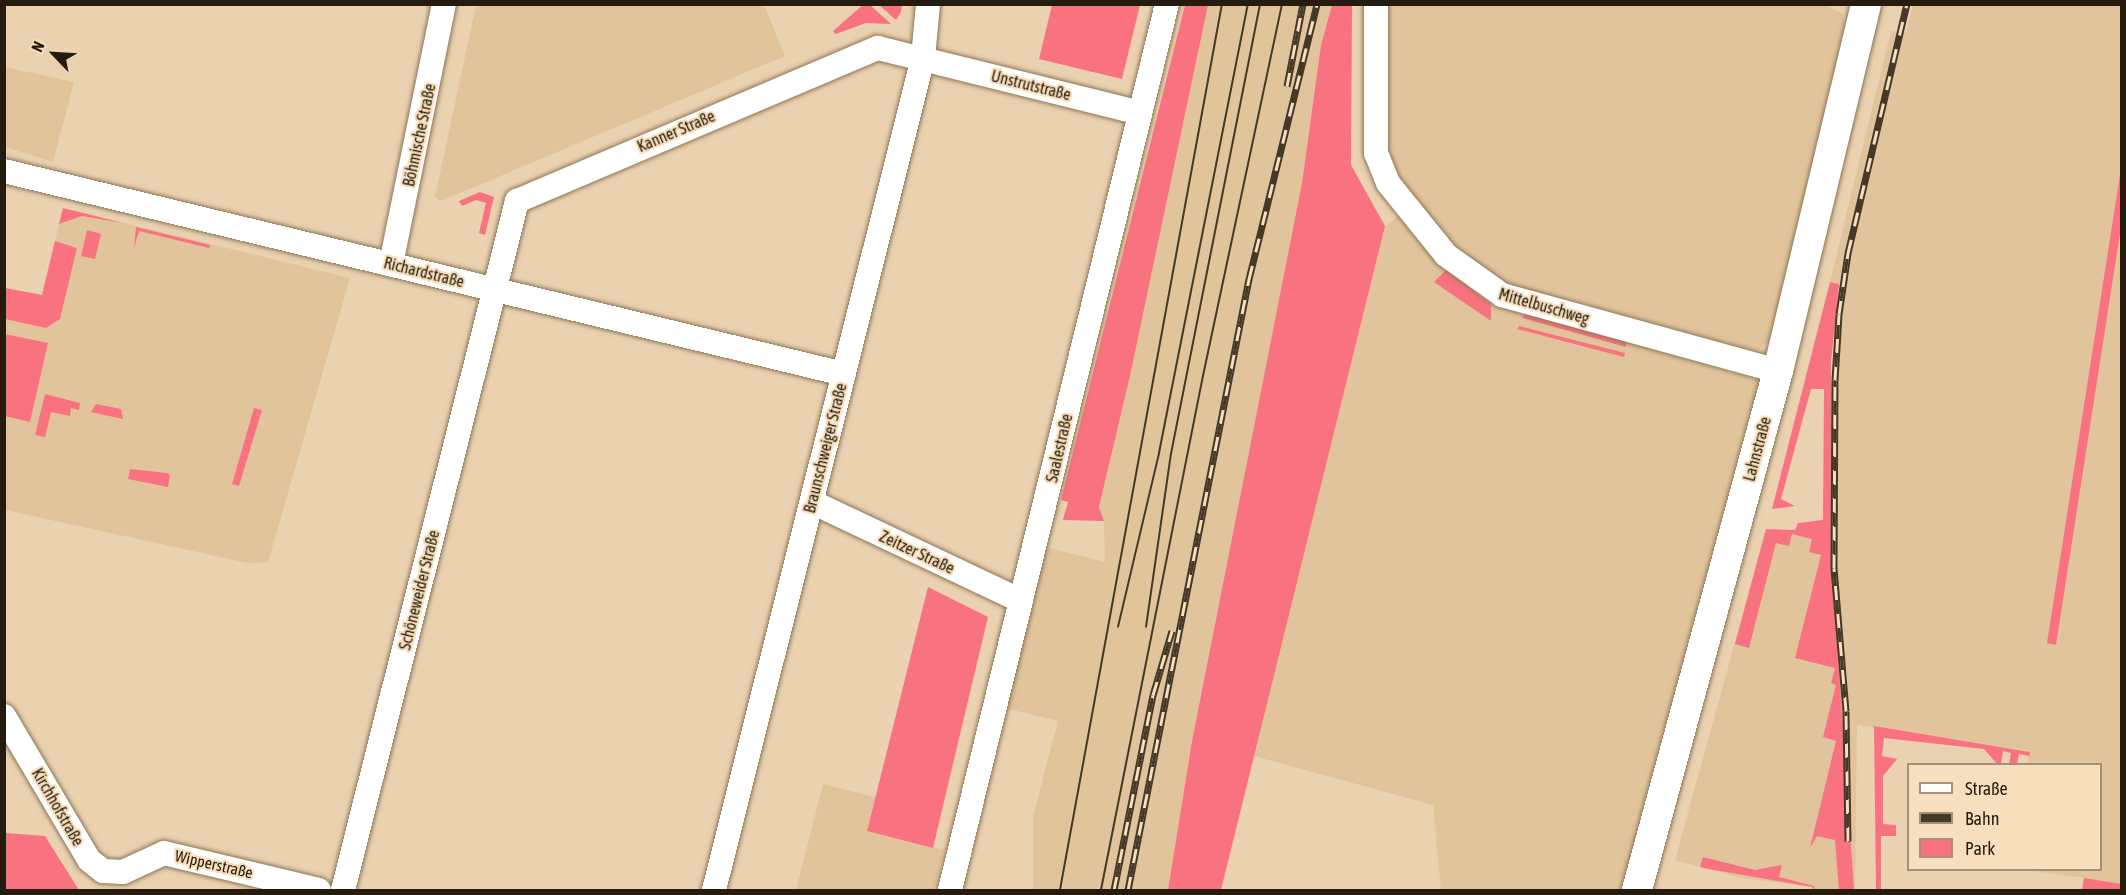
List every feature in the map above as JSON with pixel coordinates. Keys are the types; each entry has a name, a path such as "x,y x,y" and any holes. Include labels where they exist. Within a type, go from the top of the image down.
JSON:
{"street":[{"name":"Böhmische Straße","path":"391,264 444,4"},
{"name":"Braunschweiger Straße","path":"714,891 923,58 928,4"},
{"name":"Saalestraße","path":"950,891 1167,4"},
{"name":"Mittelbuschweg","path":"1377,4 1376,153 1388,183 1446,255 1502,296 1778,371"},
{"name":"Lahnstraße","path":"1636,891 1778,371 1866,4"},
{"name":"Kanner Straße","path":"494,289 513,211 525,195 869,50 885,48 923,58"},
{"name":"Unstrutstraße","path":"923,58 1140,113"},
{"name":"Richardstraße","path":"4,171 844,374"},
{"name":"Schöneweider Straße","path":"343,891 494,289"},
{"name":"Zeitzer Straße","path":"812,502 1022,602"},
{"name":"Kirchhofstraße","path":"4,716 89,860 112,882"},
{"name":"Wipperstraße","path":"112,882 164,853 319,891"}],"shaded area":[{"path":"1824,4 1843,14 1845,31 1770,341 1757,351 1508,284 1454,246 1402,183 1388,154 1385,5"},
{"path":"476,5 764,5 785,56 441,201 435,197"},
{"path":"1208,5 1332,5 1321,45 1302,183 1192,741 1168,890 1033,890 1033,817 1058,721 1005,708 1045,547 1105,562 1104,521 1099,508 1130,376"},
{"path":"1913,5 2121,5 2121,890 2082,890 2084,878 2034,871 2102,871 2102,763 2028,763 2029,751 1857,725 1855,890 1812,890 1812,887 1741,878 1675,860 1765,533 1826,532 1840,729 1832,570 1831,396 1839,284 1830,282 1891,31 1906,33"},
{"path":"5,67 74,82 53,162 5,147"},
{"path":"63,208 350,278 268,562 248,563 5,510 5,288 42,295"},
{"path":"1399,216 1442,267 1491,304 1759,380 1621,890 1441,890 1433,805 1254,756 1385,226"},
{"path":"823,784 875,797 867,831 944,850 934,890 796,890"}],"green space":[{"path":"864,4 870,5 891,24 866,23 836,34 833,31"},
{"path":"879,5 902,5 901,12 896,20"},
{"path":"1052,5 1140,5 1122,79 1039,59"},
{"path":"1185,5 1208,5 1130,376 1099,507 1104,521 1063,520 1068,502 1061,500"},
{"path":"1332,5 1352,5 1351,165 1385,226 1221,890 1168,890 1192,741 1302,183 1321,45"},
{"path":"2121,168 2121,227 2056,645 2047,643"},
{"path":"480,192 494,197 485,235 479,233 486,203 476,200 462,206 459,201"},
{"path":"63,208 123,223 82,216 59,224"},
{"path":"136,227 210,245 209,248 139,231 134,248"},
{"path":"87,230 101,234 95,259 81,256"},
{"path":"55,241 77,248 60,319 46,328 5,319 5,288 42,295"},
{"path":"1446,270 1491,304 1491,321 1434,282"},
{"path":"1830,282 1839,284 1831,362 1832,570 1854,890 1839,890 1835,840 1817,836 1810,848 1836,741 1823,737 1836,685 1831,683 1835,668 1795,658 1821,555 1809,552 1812,539 1792,534 1789,546 1776,543 1749,648 1735,644 1766,529 1795,530 1798,523 1823,520 1824,389 1811,389 1781,499 1795,506 1772,509"},
{"path":"1525,314 1626,342 1626,347 1522,318"},
{"path":"1519,326 1625,353 1624,357 1517,329"},
{"path":"5,334 48,343 30,422 5,416"},
{"path":"45,394 80,403 79,410 71,408 70,416 51,412 45,437 35,435"},
{"path":"96,404 121,409 123,419 91,412"},
{"path":"254,408 262,410 239,486 232,484"},
{"path":"130,469 167,473 170,475 168,487 128,479"},
{"path":"928,587 988,617 933,848 867,831"},
{"path":"1874,726 2030,752 2029,756 2019,754 2017,763 2009,763 2011,753 2003,751 2001,763 1996,763 1984,749 1884,738 1882,756 1897,759 1883,776 1883,824 1896,825 1896,836 1881,836 1881,890 1876,890"},
{"path":"5,833 45,836 79,890 5,890"},
{"path":"1703,857 1755,870 1782,865 1779,877 1814,886 1815,890 1812,887 1700,867"},
{"path":"2084,878 2121,884 2121,890 2082,890"}],"tram line":[{"path":"1060,890 1222,4"},
{"path":"1118,627 1159,453 1248,4"},
{"path":"1146,627 1171,454 1260,4"},
{"path":"1101,890 1203,376 1282,4"}],"railway":[{"path":"1287,86 1303,4"},
{"path":"1128,890 1249,279 1317,4"},
{"path":"1848,841 1846,711 1834,568 1835,380 1839,314 1848,253 1907,4"},
{"path":"1114,890 1153,695 1172,631"}]}
